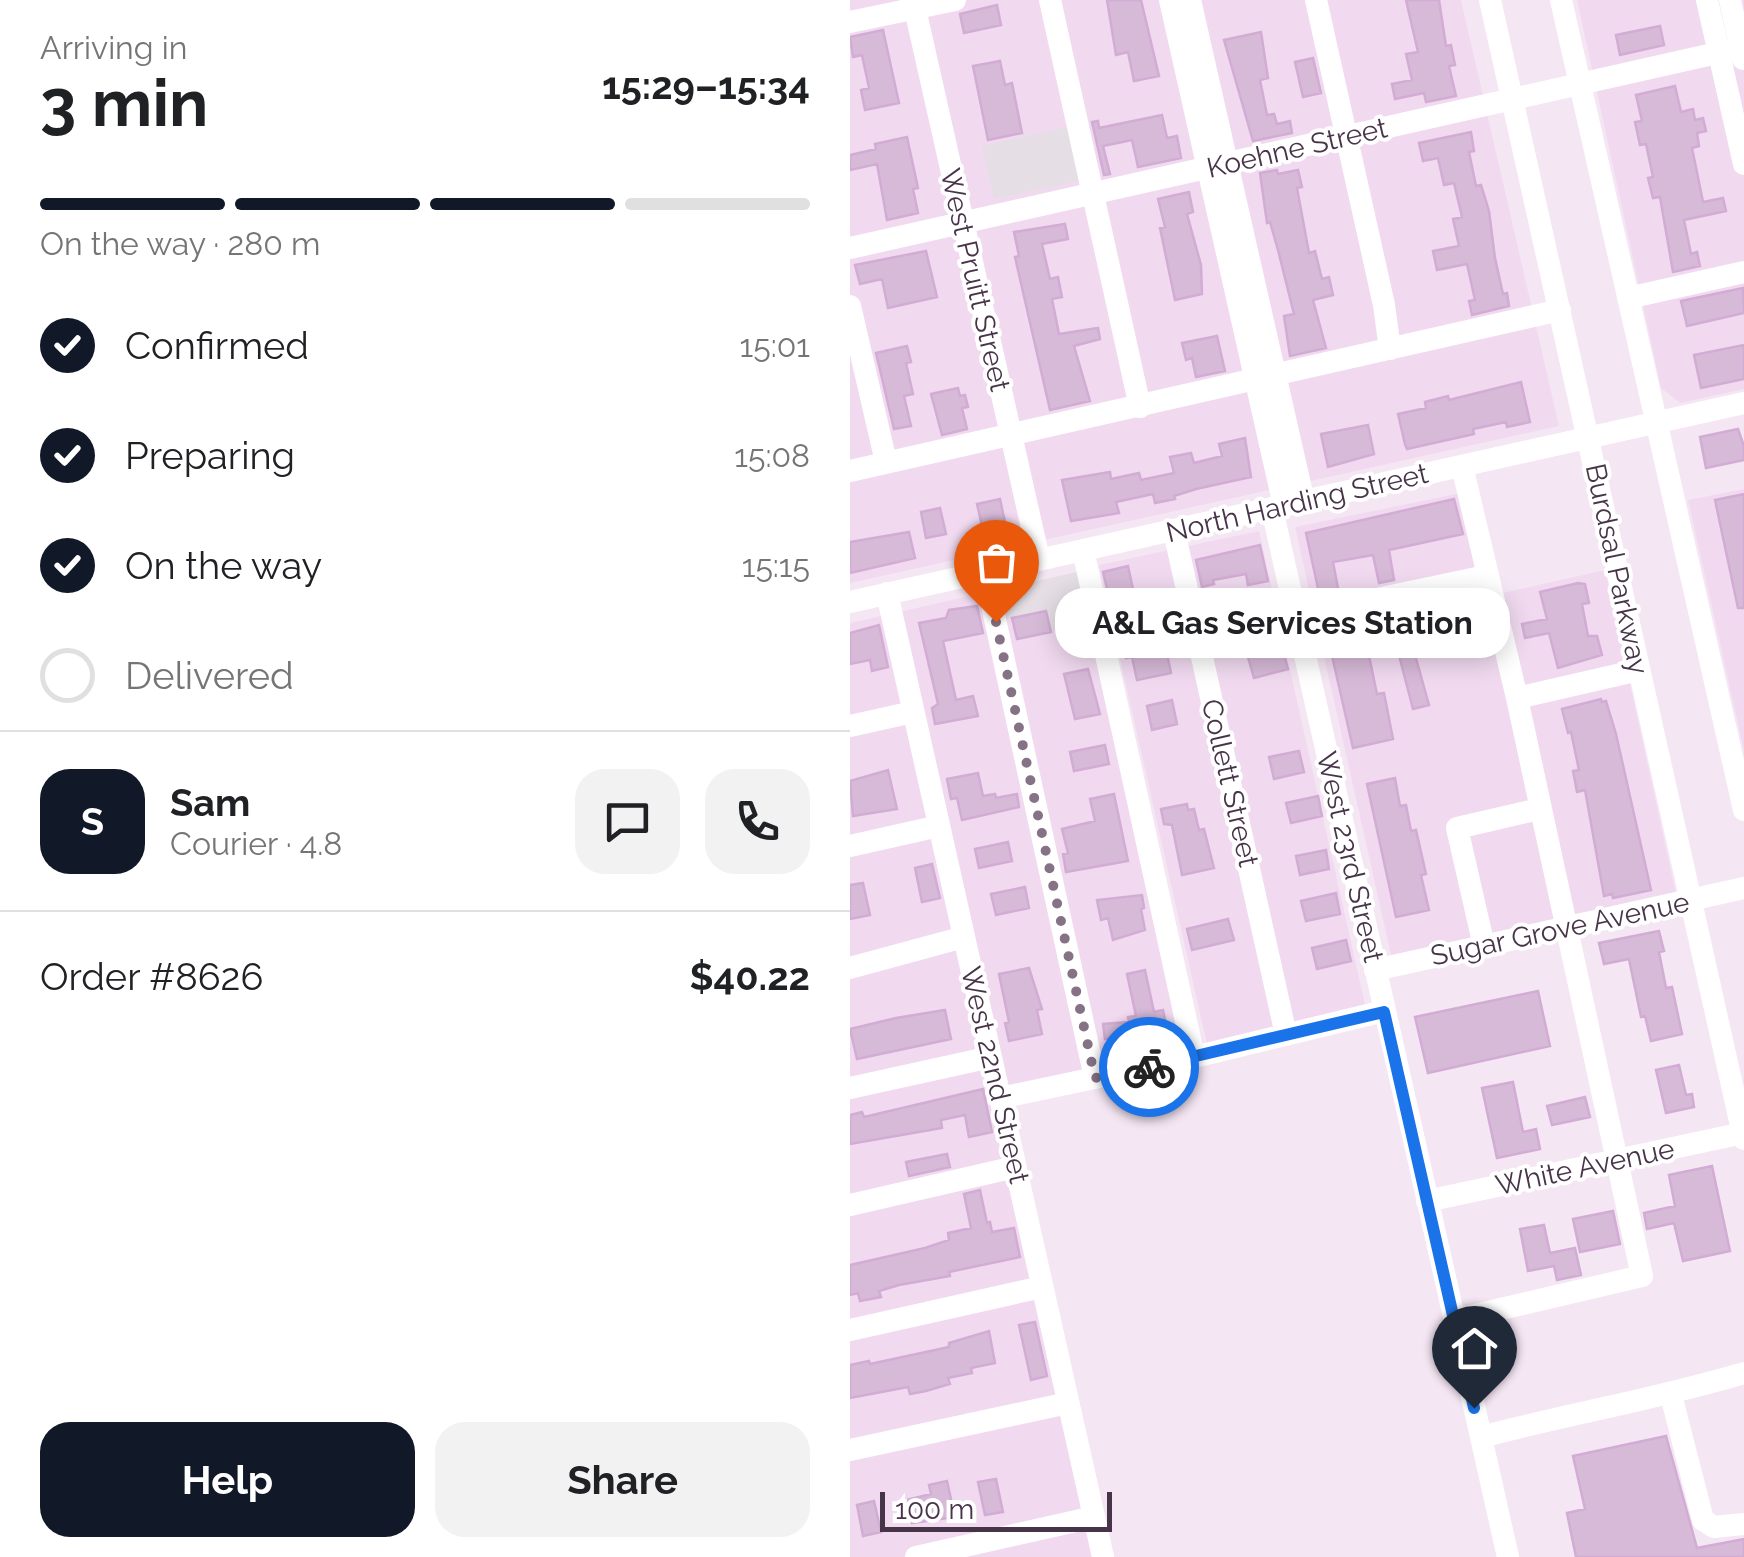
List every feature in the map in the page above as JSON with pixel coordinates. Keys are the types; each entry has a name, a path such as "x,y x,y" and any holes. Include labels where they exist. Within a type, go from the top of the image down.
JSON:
{"street":[{"path":"850,22 914,4 955,0"},
{"path":"1050,0 1140,407"},
{"name":"West 23rd Street","path":"1170,0 1217,166 1265,377 1287,506 1296,616 1508,1557"},
{"name":"West 23rd Street","path":"1190,0 1217,166"},
{"path":"1316,0 1384,305 1390,349"},
{"name":"Burdsal Parkway","path":"1490,0 1743,1136"},
{"path":"1560,0 1744,810"},
{"path":"1707,0 1737,53"},
{"path":"1730,0 1744,164"},
{"name":"West Pruitt Street","path":"914,4 1040,560"},
{"name":"Koehne Street","path":"850,248 1580,84 1737,53"},
{"path":"1628,298 1744,272"},
{"path":"850,306 886,462"},
{"path":"850,470 1560,310"},
{"name":"North Harding Street","path":"850,602 1744,403"},
{"path":"1454,1320 1642,1276 1462,466"},
{"name":"Collett Street","path":"1174,532 1286,1035"},
{"path":"1082,550 1194,1057"},
{"path":"1296,616 1486,576"},
{"path":"988,587 1095,1078"},
{"name":"West 22nd Street","path":"887,594 1103,1557"},
{"path":"1516,698 1639,670"},
{"path":"850,726 914,712"},
{"path":"1484,946 1457,828 1539,808"},
{"path":"850,846 939,826"},
{"name":"Sugar Grove Avenue","path":"1375,970 1744,888"},
{"path":"850,968 964,937"},
{"path":"1000,1098 1384,1012"},
{"path":"850,1088 991,1056"},
{"name":"White Avenue","path":"1427,1201 1743,1136"},
{"path":"850,1205 1016,1166"},
{"path":"850,1330 1042,1287"},
{"path":"1481,1438 1553,1417 1671,1395 1744,1373"},
{"path":"1671,1395 1704,1520 1714,1527 1744,1524"},
{"path":"850,1450 1068,1402"},
{"path":"916,1557 1094,1518"}],"shaded area":[{"path":"850,0 1461,0 1559,426 850,583"},
{"path":"1577,0 1744,0 1744,389 1680,403 1661,388"},
{"path":"1077,125 1089,179 994,199 982,146"},
{"path":"1744,489 1744,751 1688,500"},
{"path":"1476,490 1498,594 1605,570 1676,894 1391,955 1295,527"},
{"path":"1259,531 1366,1009 1208,1049 1099,565"},
{"path":"1077,572 1089,623 1051,632 1046,611 1003,620 996,590"},
{"path":"996,590 1003,620 1012,618 1017,639 1089,623 1182,1056 995,1097 1093,1557 850,1557 850,623"}],"building":[{"path":"1107,0 1141,0 1159,76 1134,81 1128,52 1116,55"},
{"path":"1406,0 1439,0 1446,46 1451,45 1455,65 1449,66 1456,96 1426,102 1424,93 1395,99 1392,84 1412,80 1406,54 1418,52"},
{"path":"997,5 1001,25 964,33 960,14"},
{"path":"1660,26 1664,45 1620,55 1616,35"},
{"path":"883,30 899,103 865,110 861,90 869,88 862,55 853,57 850,37"},
{"path":"1261,32 1268,78 1260,80 1267,115 1274,114 1277,124 1290,121 1292,133 1253,141 1224,40"},
{"path":"1313,58 1321,93 1303,97 1295,62"},
{"path":"1000,61 1005,85 1012,83 1022,133 988,140 973,66"},
{"path":"1675,86 1681,112 1693,109 1695,120 1703,118 1706,131 1697,133 1699,146 1692,148 1703,202 1723,198 1726,211 1684,220 1691,254 1697,252 1700,266 1673,272 1660,197 1653,198 1646,144 1640,145 1635,122 1642,121 1636,95"},
{"path":"1162,115 1167,138 1177,136 1181,158 1138,167 1132,140 1103,146 1110,174 1104,175 1092,122 1098,121 1099,128"},
{"path":"1471,132 1474,151 1469,152 1476,186 1481,185 1489,211 1495,258 1509,306 1472,315 1469,301 1475,300 1467,264 1437,270 1433,251 1459,246 1453,219 1462,217 1454,183 1444,185 1438,158 1423,161 1419,143"},
{"path":"907,137 918,188 913,189 918,213 887,220 877,164 850,170 850,155"},
{"path":"1277,170 1278,174 1298,170 1302,187 1297,188 1309,253 1315,251 1322,279 1329,277 1333,295 1313,300 1326,348 1290,356 1284,316 1294,314 1270,222 1267,223 1260,173"},
{"path":"1189,192 1193,212 1187,214 1201,265 1202,294 1175,300 1158,199"},
{"path":"1065,224 1068,239 1042,244 1050,279 1058,277 1062,297 1052,299 1059,334 1098,328 1100,339 1074,346 1090,401 1050,410 1015,257 1019,256 1014,232"},
{"path":"926,251 937,297 888,308 882,279 860,284 855,265"},
{"path":"1743,288 1744,313 1687,326 1681,301"},
{"path":"1217,336 1225,371 1196,377 1192,358 1186,360 1182,343"},
{"path":"1744,345 1744,379 1701,388 1694,355"},
{"path":"907,346 911,362 906,363 913,394 904,396 911,426 894,429 876,353"},
{"path":"1521,382 1530,422 1473,429 1474,434 1407,449 1398,414 1426,408 1425,402 1448,396 1449,400"},
{"path":"958,388 968,407 962,408 967,429 942,435 931,394"},
{"path":"1368,425 1374,454 1328,467 1321,434"},
{"path":"1738,429 1744,460 1706,468 1700,437"},
{"path":"1245,438 1251,477 1155,503 1153,494 1116,502 1119,513 1071,521 1062,480 1110,472 1111,479 1139,473 1141,480 1174,473 1170,457 1191,453 1194,463 1222,456 1219,444"},
{"path":"1744,494 1744,608 1738,608 1715,500"},
{"path":"1000,499 1010,546 987,551 986,543 975,545 972,532 983,530 977,504"},
{"path":"1454,499 1463,534 1389,550 1394,580 1379,583 1373,555 1333,562 1338,588 1319,593 1306,533"},
{"path":"940,508 946,534 926,538 921,512"},
{"path":"909,532 915,558 850,573 850,542"},
{"path":"1260,545 1268,581 1248,585 1246,574 1213,580 1214,584 1202,587 1196,560"},
{"path":"1128,566 1137,608 1149,605 1158,656 1167,654 1171,673 1137,680 1132,657 1126,658 1103,572"},
{"path":"1585,584 1589,603 1582,604 1588,636 1597,636 1602,655 1558,668 1549,633 1525,638 1522,624 1547,619 1540,592"},
{"path":"977,606 983,633 943,641 956,700 973,696 978,716 935,724 932,708 938,704 919,623 946,618 949,610"},
{"path":"1046,611 1051,632 1017,639 1012,618"},
{"path":"1361,618 1377,694 1384,693 1393,739 1353,748 1325,625"},
{"path":"879,625 888,667 872,671 870,660 850,664 850,633"},
{"path":"1413,632 1417,650 1414,651 1429,705 1413,709 1394,636"},
{"path":"1283,651 1288,669 1254,678 1248,657"},
{"path":"1088,669 1100,714 1075,719 1064,674"},
{"path":"1172,700 1177,724 1152,730 1147,706"},
{"path":"1606,701 1616,734 1651,890 1613,898 1612,894 1604,896 1585,790 1577,792 1573,771 1579,770 1562,709"},
{"path":"1105,745 1109,764 1074,771 1070,752"},
{"path":"1299,751 1304,772 1274,779 1269,757"},
{"path":"888,770 897,809 853,816 850,781"},
{"path":"978,773 983,796 1017,794 1019,807 962,820 957,798 951,799 947,779"},
{"path":"1395,778 1400,806 1406,805 1411,831 1416,830 1429,910 1396,917 1367,784"},
{"path":"1114,794 1128,861 1066,872 1063,854 1068,853 1062,829 1095,821 1090,799"},
{"path":"1318,796 1322,816 1291,823 1286,803"},
{"path":"1187,804 1188,810 1194,809 1199,830 1204,829 1214,868 1182,875 1172,825 1164,824 1161,809"},
{"path":"1008,842 1012,861 979,868 975,849"},
{"path":"1326,850 1329,869 1300,875 1296,856"},
{"path":"932,864 940,898 922,902 915,868"},
{"path":"863,883 870,915 850,919 850,885"},
{"path":"1025,887 1029,908 996,915 991,894"},
{"path":"1336,893 1340,914 1306,921 1301,901"},
{"path":"1142,895 1145,930 1113,940 1108,918 1101,920 1097,900"},
{"path":"1228,919 1234,940 1192,950 1187,929"},
{"path":"1659,931 1666,988 1672,987 1682,1034 1651,1041 1645,1016 1641,1017 1629,959 1604,964 1599,943"},
{"path":"1346,940 1351,961 1317,969 1312,948"},
{"path":"1029,968 1042,1009 1037,1010 1042,1034 1009,1041 999,974"},
{"path":"1145,970 1154,1012 1163,1010 1167,1029 1105,1039 1103,1024 1129,1022 1128,1017 1136,1016 1127,974"},
{"path":"1538,991 1550,1046 1428,1073 1415,1017"},
{"path":"945,1010 951,1039 857,1059 850,1029"},
{"path":"1679,1065 1686,1095 1692,1094 1694,1107 1666,1113 1656,1070"},
{"path":"1513,1082 1523,1132 1536,1129 1540,1149 1497,1158 1482,1088"},
{"path":"983,1089 992,1132 969,1137 965,1115 941,1120 942,1128 850,1144 850,1115 862,1112 864,1117"},
{"path":"1585,1097 1590,1117 1552,1125 1547,1106"},
{"path":"947,1154 950,1167 909,1176 906,1162"},
{"path":"1712,1166 1730,1251 1683,1261 1674,1223 1647,1229 1644,1213 1675,1206 1669,1175"},
{"path":"980,1190 992,1232 1014,1228 1020,1257 899,1285 879,1291 881,1297 860,1301 858,1293 850,1295 850,1265 925,1248 949,1240 948,1233 971,1228 964,1194"},
{"path":"1613,1211 1620,1244 1580,1252 1573,1219"},
{"path":"1544,1225 1550,1253 1575,1248 1581,1275 1557,1280 1554,1266 1528,1271 1520,1229"},
{"path":"1035,1322 1047,1376 1031,1380 1019,1325"},
{"path":"989,1331 995,1363 971,1368 972,1373 948,1378 950,1384 926,1391 910,1394 908,1387 850,1398 850,1365 949,1347 949,1343"},
{"path":"1666,1436 1697,1548 1744,1539 1744,1557 1576,1557 1567,1513 1585,1509 1573,1456"},
{"path":"996,1479 1003,1512 985,1515 978,1482"},
{"path":"947,1481 955,1517 912,1523 907,1500 931,1494 929,1485"},
{"path":"874,1501 881,1532 863,1536 857,1505"}],"way so far":[{"path":"996,622 1095,1078 1149,1067"}],"place":[{"name":"A&L Gas Services Station","path":"996,622"}],"route":[{"path":"1149,1067 1384,1012 1474,1408"}]}
